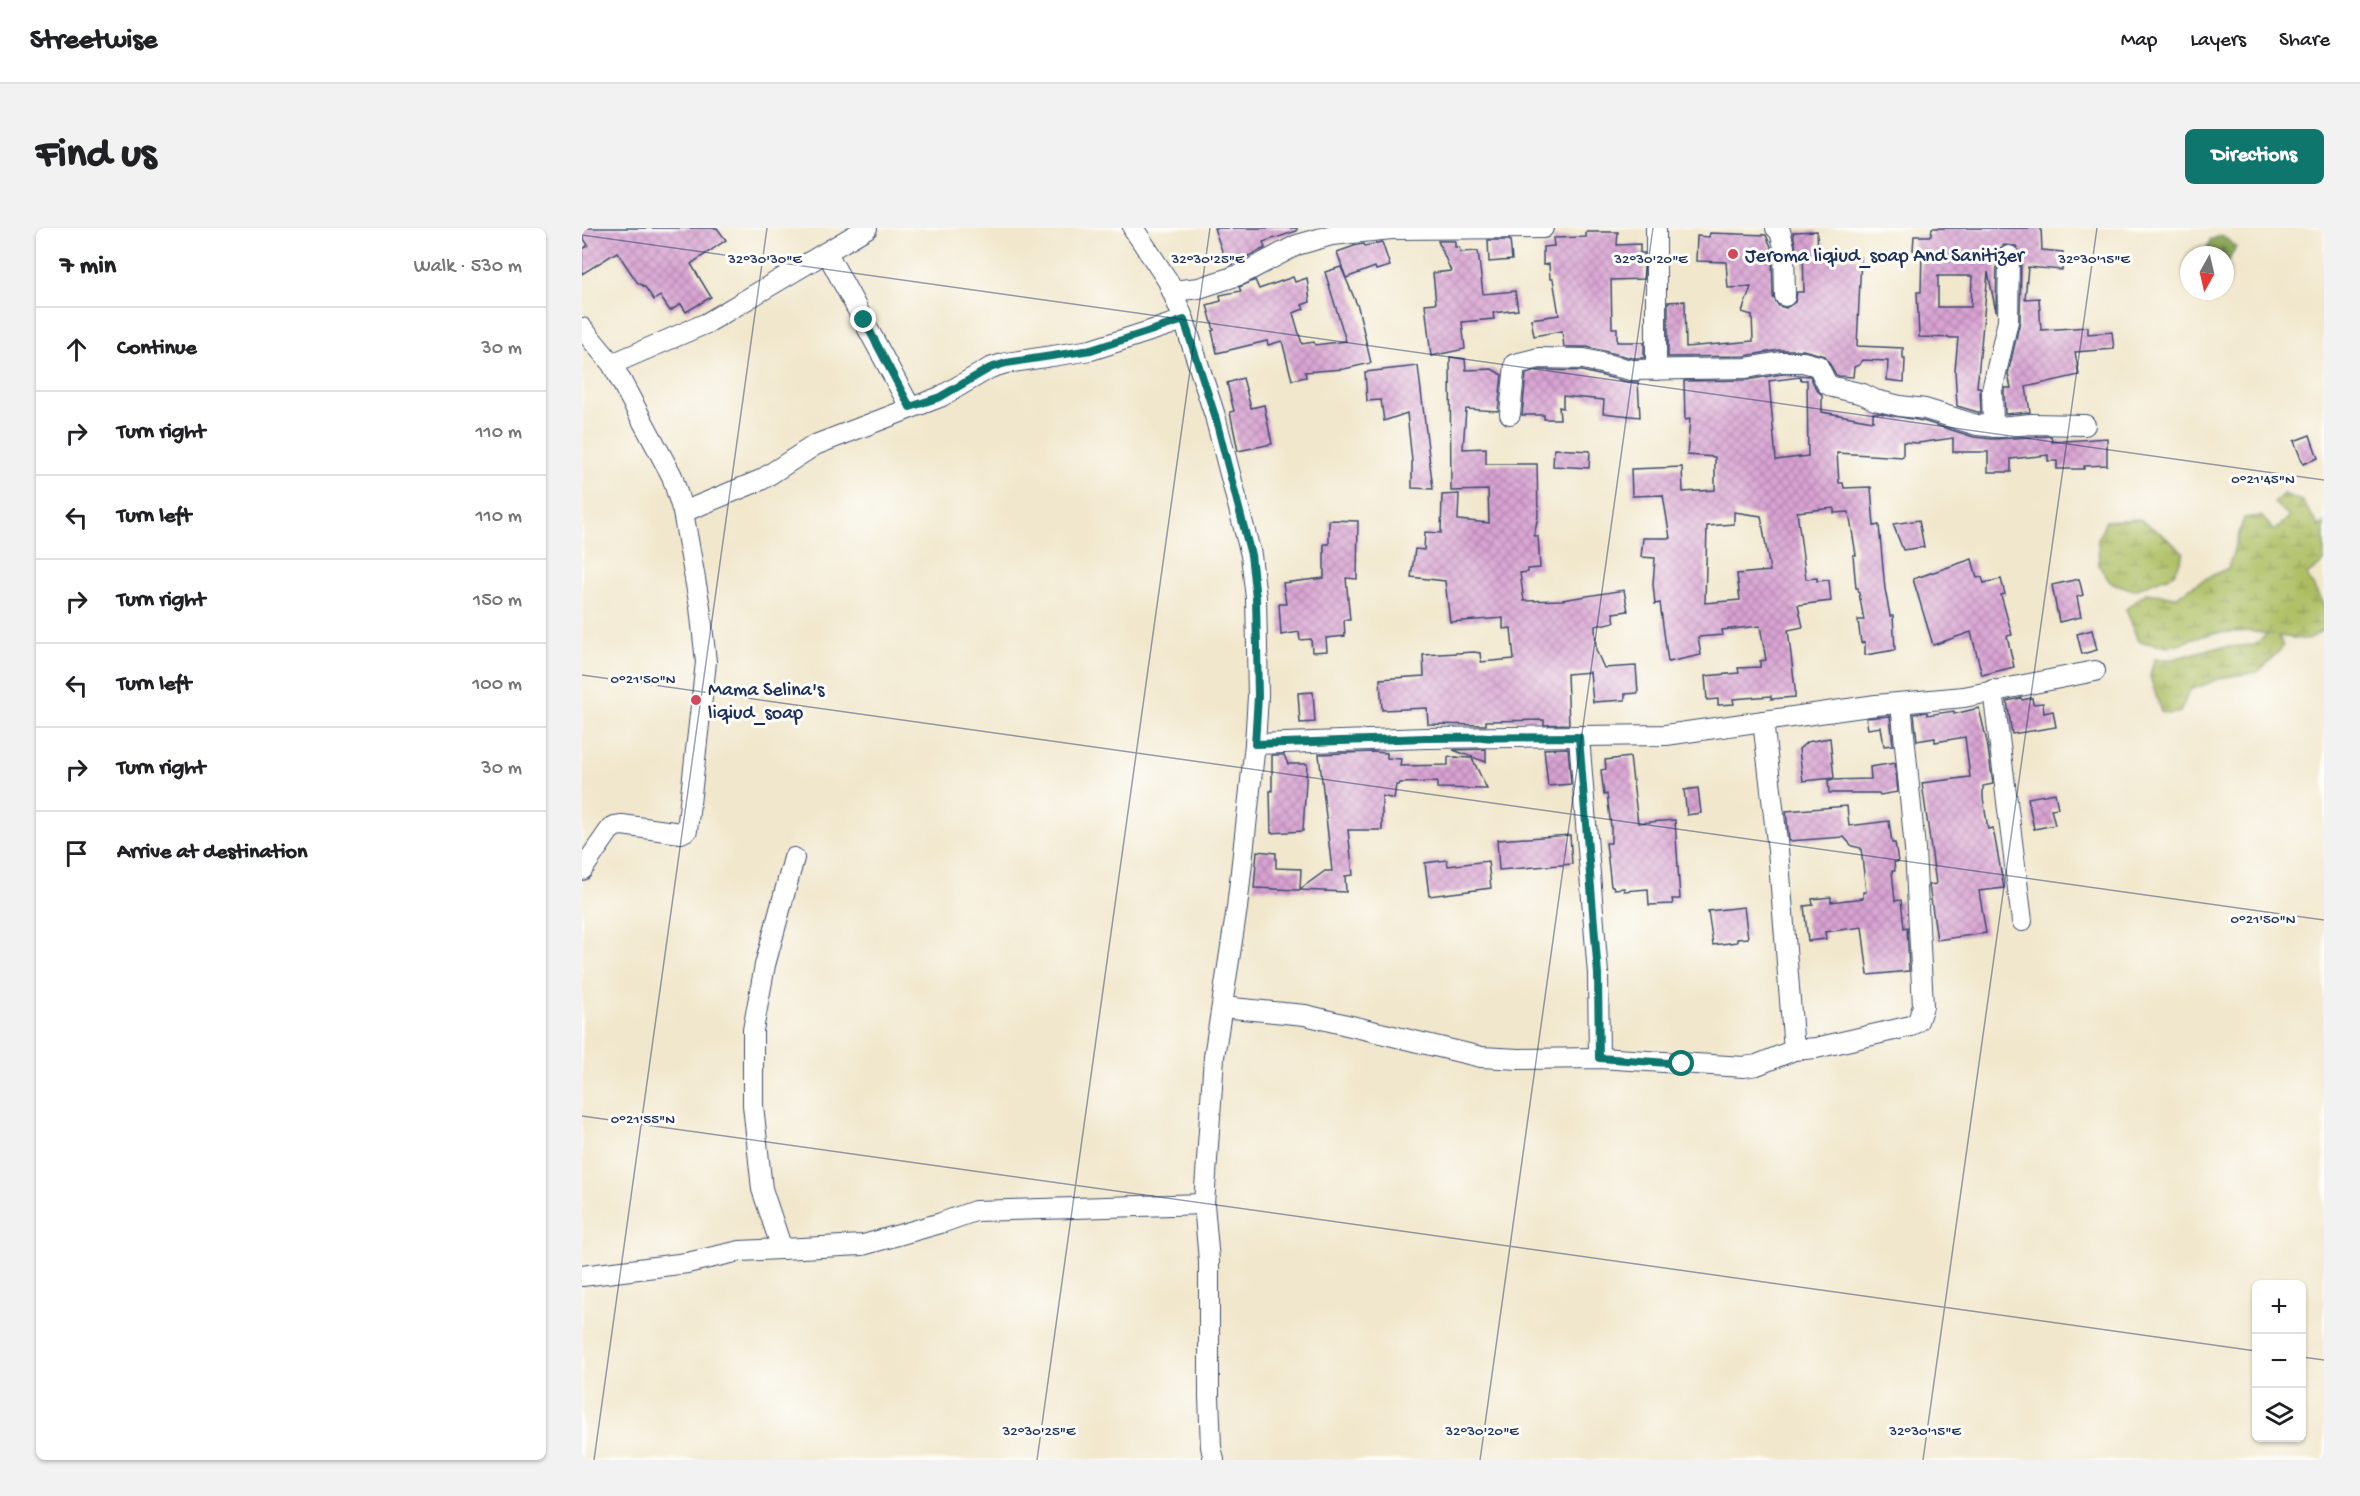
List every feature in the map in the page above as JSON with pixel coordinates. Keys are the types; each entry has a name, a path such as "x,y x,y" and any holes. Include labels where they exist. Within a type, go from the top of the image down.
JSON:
{"street":[{"path":"612,364 707,323 867,228"},
{"path":"1133,228 1172,291 1184,320 1215,416 1251,555 1256,598 1258,696 1255,744 1237,908 1214,1057 1204,1204 1209,1261 1209,1397 1211,1447 1214,1460"},
{"path":"1172,291 1199,288 1242,274 1297,245 1332,235 1392,228 1543,228"},
{"path":"1656,228 1656,370"},
{"path":"1776,228 1780,231 1784,248 1785,296"},
{"path":"827,253 910,407"},
{"path":"1993,427 1992,390 2008,321 2009,256"},
{"path":"683,512 761,480 815,445 940,397 990,368 1006,363 1091,350 1184,320"},
{"path":"582,328 612,364 672,476 683,512 700,607 706,662 687,830 681,833 615,826 609,831 582,870"},
{"path":"1510,414 1515,364 1539,358 1584,360 1631,370 1746,368 1781,362 1803,362 1818,366 1827,384 1833,387 1863,394 1875,400 1924,409 1977,425 1993,427 2085,424"},
{"path":"1255,744 1426,738 1665,735 1900,702 1964,697 2095,671"},
{"path":"1993,690 2022,921"},
{"path":"1222,1007 1305,1015 1481,1058 1599,1058 1744,1067 1757,1065 1794,1050 1816,1048 1911,1026 1922,1014 1915,849 1900,702"},
{"path":"1763,721 1778,850 1794,1050"},
{"path":"1579,737 1598,974 1599,1058"},
{"path":"782,1249 762,1189 753,1105 753,1030 765,964 794,858"},
{"path":"582,1276 687,1263 740,1251 863,1245 975,1211 1204,1204"}],"green space":[{"path":"2222,235 2236,247 2234,251 2234,246 2208,246 2210,240"},
{"path":"2283,494 2302,501 2319,527 2324,522 2324,562 2307,575 2324,606 2324,629 2308,640 2279,636 2283,647 2258,672 2224,677 2190,690 2180,712 2171,714 2161,712 2150,676 2154,659 2173,659 2213,648 2255,645 2267,634 2250,631 2213,633 2168,647 2138,641 2126,609 2146,593 2176,597 2199,582 2228,568 2244,518 2261,516 2275,531 2289,517 2274,503"},
{"path":"2140,519 2184,553 2174,574 2134,590 2110,582 2099,566 2098,539 2106,521"}],"building":[{"path":"582,228 717,228 726,240 691,264 711,297 686,312 681,304 670,311 660,296 654,300 645,287 637,282 617,252 582,274 582,250 588,245 582,236"},
{"path":"1214,228 1297,228 1297,231 1263,242 1265,248 1230,265 1229,261 1226,262"},
{"path":"1932,228 2041,228 2042,250 2063,252 2062,270 2028,267 2025,299 2039,298 2041,330 2088,327 2088,334 2112,332 2114,349 2075,352 2079,375 2026,387 2030,412 2005,414 2004,391 2005,388 2011,388 2008,374 2020,321 2021,256 2016,246 2004,245 1999,249 1997,256 1996,312 1988,272 1977,387 1980,387 1981,413 1957,406 1955,370 1958,338 1919,337 1917,292 1921,292 1922,251 1913,250 1914,236 1931,236","holes":["1938,276 1972,276 1971,307 1938,307"]},
{"path":"1817,231 1818,253 1821,253 1821,258 1861,257 1857,346 1903,348 1904,382 1887,380 1888,361 1862,360 1854,367 1853,377 1839,376 1836,375 1825,356 1803,350 1779,350 1745,356 1668,357 1668,302 1685,301 1686,347 1753,341 1752,315 1742,312 1751,287 1728,288 1726,262 1696,261 1697,236 1709,237 1710,233 1766,235 1772,249 1773,297 1779,306 1786,308 1795,302 1797,292 1804,292 1803,250 1796,250 1793,232"},
{"path":"1586,232 1618,232 1617,245 1640,244 1640,253 1644,253 1644,279 1611,280 1612,328 1617,328 1617,342 1644,342 1644,358 1632,358 1587,347 1564,347 1562,331 1534,336 1531,319 1559,315 1553,279 1550,279 1549,264 1543,265 1543,247 1554,246 1553,238 1586,237"},
{"path":"1488,240 1510,240 1512,260 1489,262"},
{"path":"1438,241 1455,241 1455,247 1459,247 1460,252 1478,251 1483,294 1515,291 1518,310 1493,313 1494,319 1462,322 1465,349 1431,356 1425,304 1436,303 1433,273 1451,271"},
{"path":"1382,242 1390,266 1376,270 1375,267 1346,278 1337,252 1357,245 1364,244 1365,246"},
{"path":"1341,267 1358,307 1371,363 1344,369 1305,372 1306,377 1292,380 1282,341 1268,345 1267,341 1217,353 1207,305 1221,301 1220,295 1241,291 1239,287 1255,280 1259,289 1293,277 1295,282 1307,278 1310,302 1302,305 1304,309 1293,313 1302,344 1314,342 1315,345 1346,341 1325,272"},
{"path":"1450,357 1465,359 1466,370 1492,369 1502,375 1498,411 1466,409 1463,449 1486,448 1486,464 1537,464 1538,516 1534,536 1538,536 1540,568 1528,569 1528,572 1520,573 1524,601 1562,600 1624,590 1628,611 1613,613 1615,622 1595,626 1596,650 1604,668 1636,666 1638,693 1625,694 1625,700 1593,702 1590,672 1567,674 1569,724 1544,725 1544,720 1486,721 1486,725 1428,724 1427,708 1382,710 1380,679 1424,676 1423,655 1474,652 1480,653 1481,662 1514,659 1511,628 1503,629 1503,618 1450,622 1445,581 1411,577 1415,549 1424,550 1425,532 1441,533 1442,495 1459,494 1458,520 1489,523 1488,490 1451,491"},
{"path":"1418,366 1433,489 1412,488 1407,413 1384,421 1381,400 1367,401 1365,372"},
{"path":"1540,370 1582,371 1628,382 1638,382 1640,417 1603,413 1604,400 1563,396 1563,408 1559,407 1560,419 1544,419 1544,415 1522,415 1526,374"},
{"path":"1782,374 1810,376 1816,389 1822,395 1822,412 1873,421 1873,413 1878,413 1923,421 1974,437 1993,439 2051,436 2052,442 2107,438 2107,465 2084,466 2084,469 2057,469 2057,461 2048,461 2048,455 2011,459 2011,472 1988,472 1988,452 1953,452 1953,438 1918,443 1903,442 1903,457 1837,453 1839,483 1843,483 1844,488 1871,487 1874,526 1879,525 1885,589 1890,616 1893,616 1895,650 1865,655 1865,642 1861,643 1858,620 1864,620 1858,588 1856,588 1853,555 1856,555 1849,512 1834,513 1834,508 1797,512 1806,579 1829,580 1831,601 1798,605 1803,627 1788,630 1795,697 1733,699 1734,704 1718,705 1718,699 1707,700 1705,676 1739,673 1738,668 1760,667 1760,661 1766,660 1760,626 1722,630 1723,635 1698,637 1701,655 1668,662 1660,603 1655,604 1653,584 1655,558 1641,557 1643,538 1670,538 1663,495 1632,496 1631,469 1682,467 1683,492 1715,490 1715,457 1687,455 1690,419 1685,420 1684,381 1746,380","holes":["1800,377 1801,380 1807,380 1808,456 1776,460 1769,381","1734,512 1761,516 1770,571 1737,574 1740,600 1705,603 1707,526 1734,524"]},
{"path":"1243,378 1251,408 1264,405 1272,444 1238,451 1230,412 1234,411 1227,383"},
{"path":"2310,435 2318,458 2303,464 2294,441"},
{"path":"1554,449 1590,451 1589,468 1553,466"},
{"path":"1329,520 1358,521 1357,579 1346,578 1350,620 1344,620 1345,636 1326,638 1327,651 1312,652 1311,639 1300,640 1299,632 1281,635 1279,604 1286,604 1283,583 1324,578 1324,544 1329,544"},
{"path":"1919,520 1924,547 1903,550 1893,524"},
{"path":"1972,559 1977,578 1982,577 1984,583 2001,579 2005,594 2001,595 2012,635 2007,636 2014,667 1982,675 1971,632 1933,645 1913,579"},
{"path":"2079,579 2083,595 2077,597 2081,617 2059,622 2052,585"},
{"path":"2092,630 2097,650 2082,654 2077,634"},
{"path":"1313,692 1315,722 1300,723 1298,693"},
{"path":"2021,698 2022,700 2032,698 2033,704 2043,703 2044,713 2053,711 2056,727 2012,734 2007,701"},
{"path":"1979,708 1993,784 1983,786 1983,798 1988,829 1993,828 2004,888 1979,891 1986,933 1937,940 1929,885 1936,884 1922,783 1970,777 1965,737 1935,742 1935,738 1917,741 1914,714 1927,712 1927,715 1954,711 1954,714"},
{"path":"1890,716 1893,745 1884,746 1881,727 1868,729 1866,718"},
{"path":"1830,738 1834,778 1803,781 1799,749 1807,742"},
{"path":"1568,748 1571,784 1548,786 1544,749"},
{"path":"1486,749 1486,762 1453,750"},
{"path":"1387,753 1387,758 1401,759 1400,766 1448,765 1448,757 1472,758 1487,789 1437,788 1437,782 1396,785 1394,799 1382,796 1382,830 1348,830 1353,875 1345,876 1346,892 1254,888 1257,851 1276,853 1276,868 1301,869 1300,889 1325,871 1332,871 1319,754"},
{"path":"1272,755 1284,755 1288,764 1307,764 1303,831 1271,833"},
{"path":"1630,757 1638,823 1675,820 1680,899 1672,899 1673,904 1649,905 1648,889 1624,891 1624,888 1614,889 1611,886 1606,843 1611,843 1611,827 1601,770 1606,769 1605,760"},
{"path":"1895,763 1898,792 1880,795 1879,793 1829,793 1828,780 1871,779 1870,767"},
{"path":"1698,788 1701,813 1687,815 1684,790"},
{"path":"2055,793 2058,808 2051,809 2055,825 2034,829 2028,798"},
{"path":"1847,806 1849,826 1889,821 1898,862 1894,862 1895,871 1892,871 1895,901 1901,900 1904,928 1907,927 1909,971 1868,975 1862,927 1825,932 1826,939 1808,941 1804,906 1813,905 1812,899 1831,897 1831,902 1863,898 1863,892 1866,892 1861,848 1852,846 1844,837 1789,841 1786,811"},
{"path":"1570,835 1572,864 1499,870 1497,840"},
{"path":"1447,860 1448,866 1488,861 1491,888 1429,896 1425,863"},
{"path":"1744,907 1748,938 1713,945 1708,911"}],"place":[{"name":"Jeroma liqiud_soap And Sanitizer","path":"1733,254"},
{"name":"Mama Selina's liqiud_soap","path":"696,700"}],"route":[{"path":"864,320 910,407 940,397 990,368 1006,363 1091,350 1184,320 1215,416 1251,555 1256,598 1258,696 1255,744 1426,738 1579,737 1598,974 1599,1058 1682,1064"}]}
